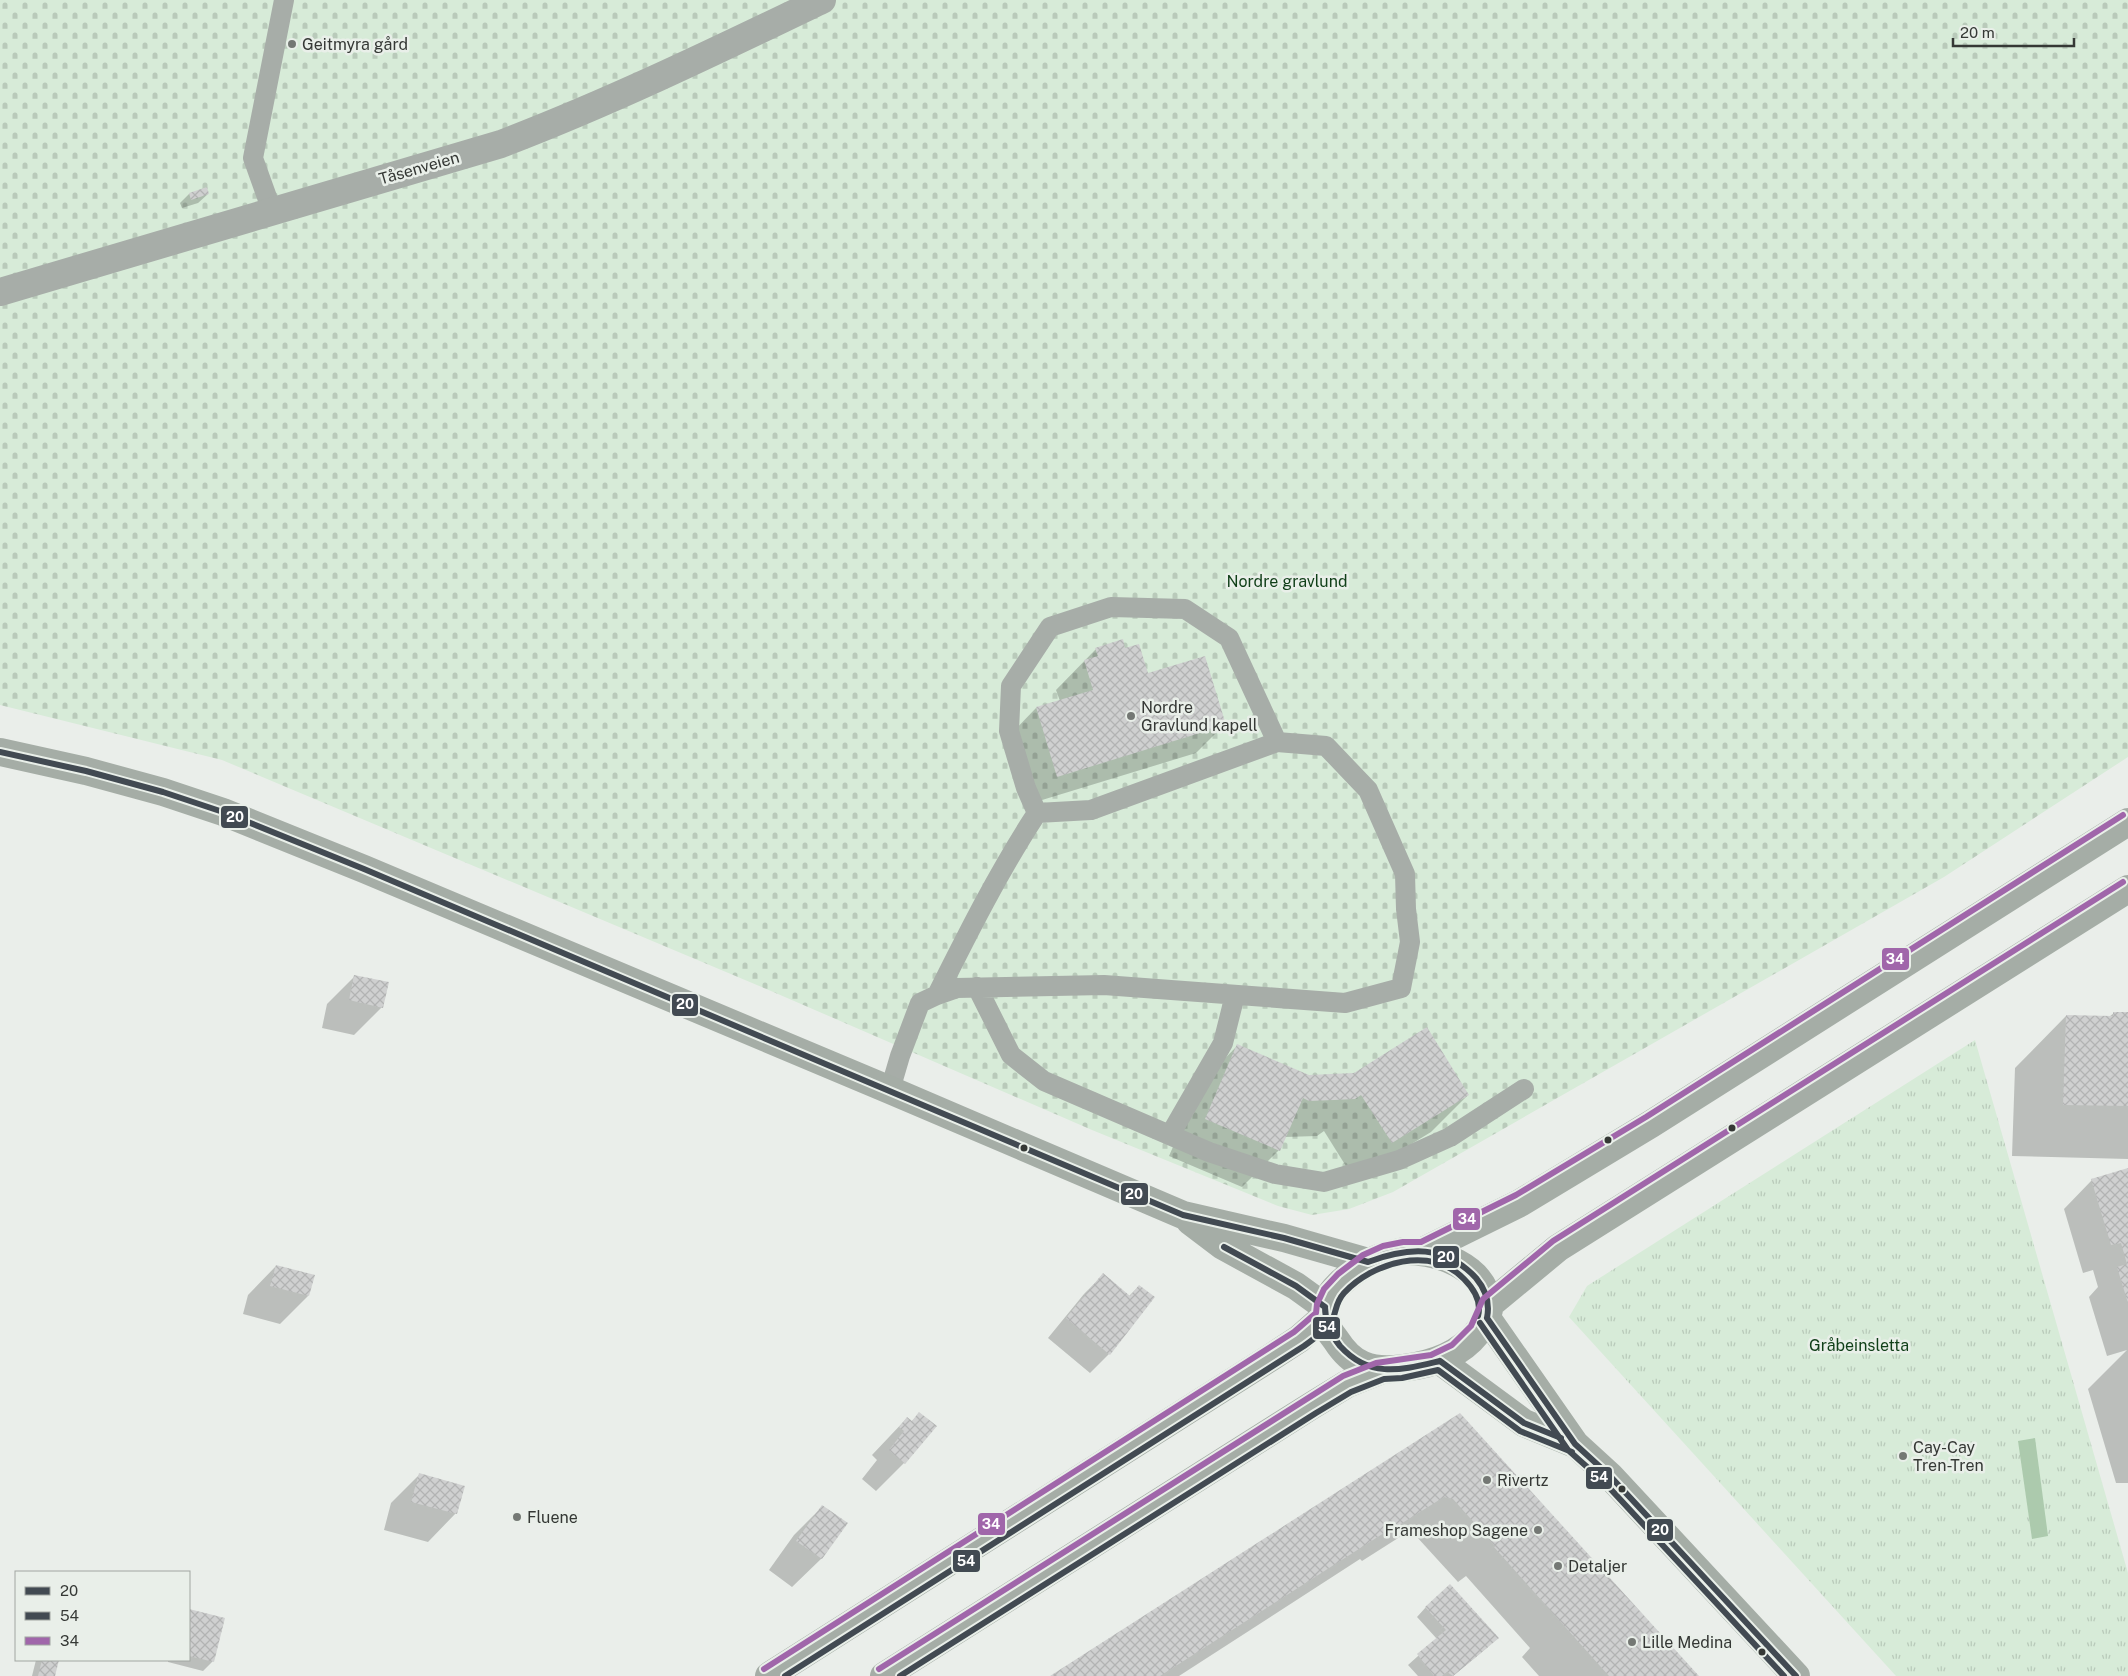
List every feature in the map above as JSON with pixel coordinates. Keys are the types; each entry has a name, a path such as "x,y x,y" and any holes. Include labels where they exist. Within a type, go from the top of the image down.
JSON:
{"main road":[{"path":"0,752 163,792 223,812 890,1090 1183,1215 1284,1238 1368,1262"},
{"path":"1423,1251 1520,1203 1651,1124 2128,822"},
{"path":"1183,1215 1223,1246 1296,1286 1324,1312 1332,1336 1347,1355 1363,1365 1382,1370 1400,1369 1440,1361 1476,1335 1488,1311 1558,1248 2128,890"},
{"path":"769,1676 1299,1339 1324,1312 1330,1296 1344,1280 1368,1262 1385,1255 1404,1251 1423,1251 1447,1257 1469,1269 1483,1288 1488,1311 1575,1444 1610,1476 1796,1676"},
{"path":"1440,1361 1524,1423 1575,1444"},
{"path":"884,1676 1311,1406 1347,1384 1382,1370"}],"street":[{"name":"Tåsenveien","path":"0,292 501,144 564,120 678,69 822,0"}],"lane":[{"path":"272,211 253,158 284,0"},
{"path":"1036,813 1026,788 1009,731 1011,686 1050,626 1111,607 1185,609 1229,638 1277,742"},
{"path":"890,1090 900,1056 920,1003 957,988 1104,985 1345,1003 1401,988 1410,942 1406,909 1405,874 1368,790 1326,746 1277,742 1091,810 1036,813"},
{"path":"936,995 974,920 1022,834 1036,813"},
{"path":"977,987 1011,1055 1044,1081 1209,1152 1275,1174 1324,1182 1399,1160 1450,1137 1524,1089"},
{"path":"1170,1135 1222,1043 1235,995"}],"green space":[{"name":"Nordre gravlund","path":"0,0 2128,0 2128,757 1944,877 1393,1192 1349,1209 1312,1215 1278,1206 1092,1130 771,991 222,760 0,705"},
{"name":"Gråbeinsletta","path":"1975,1040 2128,1573 2128,1676 1896,1676 1569,1317 1587,1286"}],"shaded area":[{"path":"2035,1438 2048,1536 2032,1539 2018,1441"}],"building":[{"path":"207,187 209,194 191,200 189,193"},
{"name":"Nordre Gravlund kapell","path":"1123,639 1125,648 1139,644 1148,673 1205,656 1226,725 1057,777 1036,707 1093,690 1084,660 1098,656 1095,648"},
{"path":"354,975 389,982 383,1008 349,1000"},
{"path":"2113,1012 2128,1012 2128,1106 2063,1105 2066,1015 2113,1016"},
{"path":"1427,1027 1469,1095 1392,1143 1361,1095 1355,1099 1309,1101 1303,1098 1280,1151 1205,1119 1237,1044 1309,1075 1354,1073"},
{"path":"2128,1168 2128,1303 2117,1267 2127,1264 2121,1243 2111,1245 2091,1179"},
{"path":"276,1265 315,1275 309,1296 270,1286"},
{"path":"1103,1273 1130,1296 1139,1285 1155,1297 1110,1355 1066,1318"},
{"path":"919,1412 937,1426 905,1464 889,1450 904,1431 899,1427 907,1417 912,1421"},
{"path":"1460,1413 1699,1676 1609,1676 1453,1499 1444,1497 1398,1524 1160,1676 1050,1676"},
{"path":"419,1473 465,1486 457,1514 411,1502"},
{"path":"822,1505 848,1523 822,1559 796,1541"},
{"path":"1450,1584 1499,1638 1453,1676 1447,1672 1442,1676 1434,1676 1417,1654 1446,1630 1425,1607"},
{"path":"190,1609 225,1618 214,1662 190,1656"},
{"path":"42,1661 59,1661 55,1676 38,1676"}],"transit line":[{"name":"20","path":"0,752 86,771 163,792 223,812 364,869 1183,1215 1284,1238 1368,1262"},
{"name":"34","path":"764,1669 1294,1332 1316,1313 1317,1304 1324,1289 1338,1274 1363,1255 1383,1246 1403,1242 1421,1242 1516,1195 1646,1117 2123,815"},
{"name":"34","path":"879,1669 1343,1376 1376,1363 1431,1355 1452,1345 1471,1326 1483,1299 1553,1241 2123,882"},
{"name":"20","path":"1224,1247 1296,1286 1325,1307"},
{"name":"20","path":"1368,1262 1397,1253 1412,1252 1439,1254 1452,1259 1476,1278 1482,1287 1487,1302 1487,1318"},
{"name":"54","path":"785,1676 1304,1346 1330,1324 1339,1300 1344,1293 1370,1273 1402,1262 1419,1260 1435,1262 1451,1269 1471,1287 1478,1300 1478,1316"},
{"name":"20","path":"1325,1307 1327,1323 1331,1333 1340,1346 1363,1364 1375,1368 1399,1369 1440,1361"},
{"name":"20","path":"1487,1318 1575,1444 1610,1476 1796,1676"},
{"name":"54","path":"1480,1323 1568,1450 1604,1482 1784,1676"},
{"name":"20","path":"1440,1361 1524,1423 1561,1438"},
{"name":"54","path":"900,1676 1316,1413 1351,1392 1384,1379 1402,1378 1438,1370 1520,1431 1572,1452"}],"place":[{"name":"Geitmyra gård","path":"292,44"},
{"name":"Nordre Gravlund kapell","path":"1131,716"},
{"name":"Cay-Cay Tren-Tren","path":"1903,1456"},
{"name":"Rivertz","path":"1487,1480"},
{"name":"Fluene","path":"517,1517"},
{"name":"Frameshop Sagene","path":"1538,1530"},
{"name":"Detaljer","path":"1558,1566"},
{"name":"Lille Medina","path":"1632,1642"}]}
